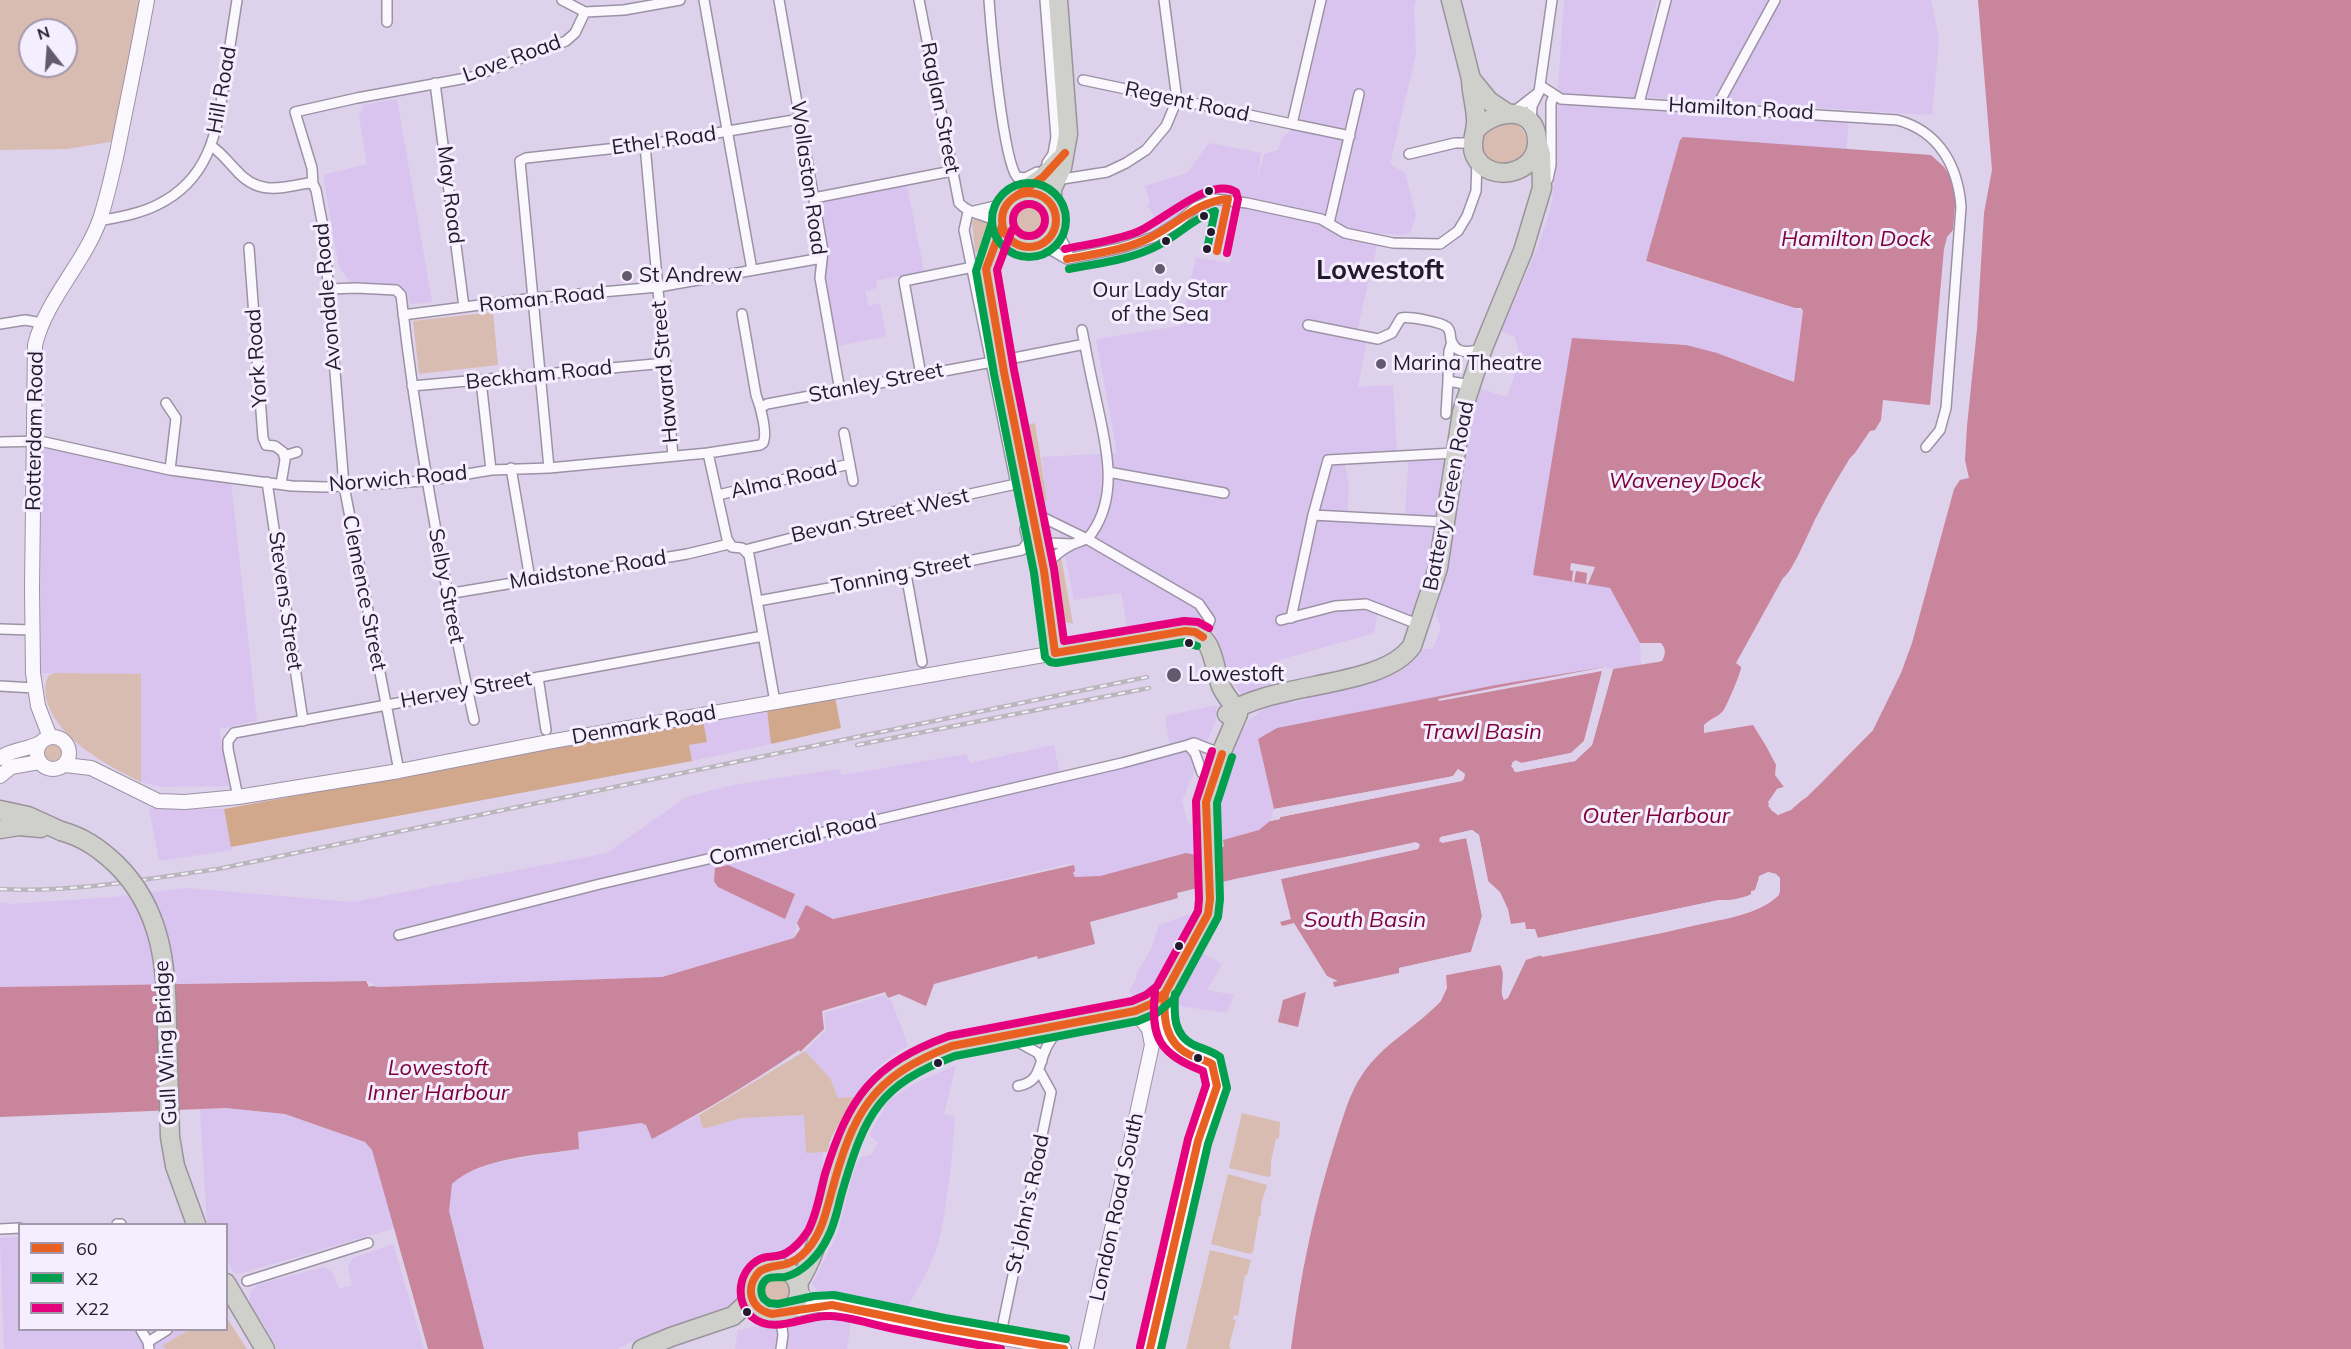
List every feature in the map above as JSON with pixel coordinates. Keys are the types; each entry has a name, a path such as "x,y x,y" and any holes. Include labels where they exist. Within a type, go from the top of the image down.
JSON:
{"highway":[{"path":"979,266 1002,251 1030,247 1046,241 1055,227 1056,216 1052,206 1052,189 1062,168 1068,134 1058,0"},
{"path":"1451,0 1471,79 1476,117 1474,144 1484,167 1528,176 1540,193"},
{"path":"1471,79 1489,101 1509,113 1519,115 1535,134 1532,159 1527,164 1507,172"},
{"path":"1474,144 1488,119 1509,113"},
{"name":"Battery Green Road","path":"1235,708 1262,698 1384,668 1405,656 1412,646 1434,585 1462,412 1470,385 1523,250 1540,193 1542,163 1535,134"},
{"path":"1055,653 1044,570 1031,534 1004,372 979,266 1002,225 1003,213 1010,201 1043,177 1065,153"},
{"path":"1010,201 1022,194 1033,194 1044,198 1052,206"},
{"path":"1002,225 1009,239 1030,247"},
{"name":"Denmark Road","path":"1055,653 1185,631 1196,632 1203,637"},
{"path":"1203,637 1224,693 1238,714 1202,773 1202,789 1206,801"},
{"path":"642,1349 671,1336 733,1316 779,1313 797,1301 798,1286 814,1255 847,1141 862,1108 871,1096 896,1073 929,1053 952,1046 1135,1011 1151,1004 1164,993 1208,914 1210,899 1206,801 1216,751"},
{"path":"0,809 0,821"},
{"name":"Gull Wing Bridge","path":"0,809 28,816 78,836 107,856 124,872 141,894 152,915 159,937 167,992 170,1137 175,1166 196,1223"},
{"path":"0,829 18,826 61,831"},
{"path":"782,1268 802,1255 819,1236"},
{"path":"779,1313 757,1307 751,1294 751,1284 759,1272 770,1267 782,1268 790,1272 798,1286"},
{"path":"228,1286 265,1349"},
{"path":"733,1316 746,1304 751,1294"}],"street":[{"name":"Rotterdam Road","path":"45,740 34,688 32,630 34,356 42,323 80,260 99,221 129,98 147,0"},
{"name":"Hill Road","path":"99,221 145,210 166,201 195,175 217,130 237,0"},
{"path":"387,0 387,22"},
{"path":"562,0 585,12 624,10 680,0"},
{"path":"704,0 752,270"},
{"name":"Wollaston Road","path":"779,0 814,198 822,258 820,278 840,391"},
{"name":"Raglan Street","path":"920,0 959,203 970,212 964,230 979,266 992,362 1016,484"},
{"path":"989,0 997,80 1014,173 1017,177 1025,178 1038,172 1051,158 1055,143 1045,0"},
{"path":"1056,180 1107,172 1126,163 1146,150 1166,126 1177,100 1164,0"},
{"path":"1293,122 1321,0"},
{"path":"1535,134 1531,112 1540,89 1552,0"},
{"path":"1639,103 1666,0"},
{"path":"1716,108 1775,0"},
{"name":"Love Road","path":"295,112 492,71 566,41 575,33 585,12"},
{"name":"Regent Road","path":"1083,80 1293,122 1350,136"},
{"name":"May Road","path":"435,83 464,306"},
{"path":"1509,113 1540,89"},
{"name":"Hamilton Road","path":"1540,89 1561,99 1897,120 1919,129 1937,143 1950,160 1957,176 1961,207 1946,408 1940,430 1926,447"},
{"path":"1329,223 1359,94"},
{"name":"Battery Green Road","path":"1540,193 1548,178 1551,165 1551,103 1554,95"},
{"name":"Avondale Road","path":"295,112 312,168 313,184 316,189 324,232 344,486"},
{"name":"Ethel Road","path":"534,298 520,161 526,158 645,145 800,118"},
{"path":"1030,247 1053,251 1067,259 1122,248 1154,237 1177,223 1196,207 1215,198 1321,219 1346,233 1393,243 1440,244 1452,237 1463,226 1476,191 1474,144 1455,143 1409,154"},
{"name":"Haward Street","path":"645,145 673,456"},
{"path":"211,146 220,152 242,178 262,189 313,184"},
{"path":"814,198 952,171"},
{"path":"1476,191 1485,182 1507,172"},
{"path":"970,212 1010,201"},
{"path":"970,212 988,216 1002,225"},
{"path":"1055,227 1068,252 1067,259"},
{"name":"York Road","path":"249,248 263,438 267,446 279,448 284,456"},
{"name":"Roman Road","path":"403,315 534,298 658,287 822,258"},
{"path":"921,375 904,281 979,266"},
{"name":"Selby Street","path":"329,289 356,288 399,292 426,482 474,720"},
{"path":"534,298 549,468"},
{"path":"742,314 756,395 762,407"},
{"path":"1308,325 1378,339 1392,333 1401,318 1408,317 1446,326 1450,331 1452,342 1463,352 1484,348"},
{"path":"0,324 26,320 42,323"},
{"path":"1044,570 1052,558 1074,544 1087,539 1093,532 1106,500 1108,471 1105,447 1082,330"},
{"path":"1446,414 1449,351 1452,342"},
{"path":"1014,358 1085,344"},
{"name":"Stanley Street","path":"762,407 767,404 992,362"},
{"name":"Beckham Road","path":"412,386 666,363"},
{"path":"481,381 491,470"},
{"path":"1448,381 1470,385"},
{"path":"166,403 177,418 170,470"},
{"name":"Norwich Road","path":"0,442 35,441 170,470 267,483 344,486 426,482 491,470 549,468 708,453 764,443 766,438 760,412 762,407"},
{"path":"844,433 853,481"},
{"path":"281,484 284,456 297,452"},
{"path":"708,453 729,544 745,550 749,555 775,702"},
{"path":"1421,625 1366,604 1335,606 1286,619 1326,462 1332,458 1454,453"},
{"name":"Alma Road","path":"718,495 850,464"},
{"path":"511,468 530,579"},
{"path":"1108,471 1224,493"},
{"name":"Stevens Street","path":"267,483 303,720"},
{"name":"Bevan Street West","path":"745,550 920,505 1016,484"},
{"name":"Clemence Street","path":"344,486 399,771"},
{"path":"1312,515 1445,522"},
{"path":"1044,518 1087,539 1199,604 1210,620 1203,637"},
{"path":"1031,534 1049,543 1074,544"},
{"name":"Tonning Street","path":"758,601 1022,550 1031,534"},
{"name":"Maidstone Road","path":"447,594 687,554 729,544"},
{"path":"906,574 922,662"},
{"path":"0,629 32,630"},
{"name":"Hervey Street","path":"238,797 228,749 228,741 234,733 763,636"},
{"name":"Denmark Road","path":"68,745 91,768 158,801 185,802 238,797 399,771 1055,653"},
{"path":"538,677 546,730"},
{"path":"0,686 34,688"},
{"path":"0,758 6,754 23,751 45,740 60,738 68,745 70,756 64,765 54,770 48,769 39,762 37,756 45,740"},
{"name":"Commercial Road","path":"399,935 600,884 1122,763 1194,743 1216,751"},
{"path":"1188,745 1195,753 1202,773"},
{"path":"0,776 10,767 39,762"},
{"name":"Denmark Road","path":"64,765 91,768"},
{"path":"1164,993 1164,1025 1172,1041 1173,1051"},
{"name":"London Road South","path":"1086,1349 1152,1038 1149,1029 1135,1011"},
{"path":"1017,1086 1023,1085 1040,1072 1046,1048 1061,1025"},
{"path":"1006,1035 1038,1053 1042,1061"},
{"path":"1148,1064 1151,1059 1173,1051 1209,1061 1214,1068 1216,1086 1198,1141 1150,1349"},
{"name":"St John's Road","path":"1000,1338 1051,1092 1040,1072"},
{"path":"0,1229 18,1228"},
{"path":"247,1281 368,1243"},
{"path":"798,1286 804,1298 817,1305"},
{"path":"781,1349 783,1335 779,1313 817,1305 832,1305 910,1322 1064,1349"},
{"path":"142,1331 149,1345 165,1331"}],"shaded area":[{"path":"0,0 141,0 117,132 110,142 67,149 0,150"},
{"path":"1326,0 1416,0 1414,7 1416,54 1390,164 1405,173 1416,216 1410,233 1401,235 1380,233 1357,331 1368,334 1358,387 1393,385 1397,451 1343,453 1349,486 1347,522 1404,525 1409,458 1448,456 1428,587 1413,627 1378,612 1374,633 1279,660 1283,687 1242,695 1227,675 1215,633 1202,622 1192,619 1128,631 1121,593 1074,600 1058,521 1040,508 1047,499 1042,457 1117,453 1096,339 1180,326 1196,257 1230,263 1241,207 1216,204 1209,206 1167,237 1147,205 1150,202 1145,186 1187,173 1209,143 1261,153 1257,181 1264,154 1278,150 1282,138 1300,121"},
{"path":"1564,0 1657,0 1634,108 1849,120 1846,151 1646,262 1803,311 1794,383 1787,378 1678,343 1533,574 1610,588 1640,643 1641,665 1604,668 1258,739 1274,809 1270,821 1259,830 1223,840 1219,839 1219,801 1226,766 1248,722 1262,710 1290,700 1293,703 1306,700 1305,697 1398,672 1415,660 1423,649 1433,649 1441,627 1436,615 1478,388 1507,397 1518,366 1519,355 1515,337 1501,331 1538,247 1551,208 1557,160 1558,90"},
{"path":"1669,0 1931,0 1939,39 1932,115 1644,97"},
{"path":"397,99 432,302 410,304 406,290 351,283 339,267 323,175 367,164 359,116 364,105"},
{"path":"1513,122 1521,128 1525,135 1527,144 1525,154 1509,168 1488,164 1479,145 1487,126"},
{"path":"907,186 924,271 876,281 877,288 865,291 868,306 880,303 886,336 837,346 824,273 828,251 820,202"},
{"path":"1029,198 1044,205 1051,220 1044,235 1029,242 1014,235 1007,220 1014,205"},
{"path":"977,216 995,227 983,260 979,253 975,252 972,222"},
{"path":"493,312 498,365 419,374 413,321"},
{"path":"1035,423 1047,499 1040,508 1022,427"},
{"path":"41,445 231,481 257,721 219,729 229,786 163,787 141,782 141,674 40,673"},
{"path":"1061,556 1073,624 1063,621 1056,567"},
{"path":"55,673 141,674 141,782 83,748 59,725 46,697 49,675"},
{"path":"835,697 841,728 771,744 767,710"},
{"path":"1217,705 1216,720 1182,801 1187,821 1195,827 1195,855 1186,853 1100,876 1075,877 1072,863 832,919 797,923 794,938 662,977 379,987 366,981 0,987 0,902 12,904 114,897 186,888 352,902 607,853 686,797 733,785 838,769 842,775 966,754 970,763 1054,745 1061,781 1171,752 1165,716"},
{"path":"767,710 771,744 692,761 689,745 707,742 703,720"},
{"path":"703,720 707,742 689,745 692,761 231,847 224,809"},
{"path":"54,742 62,745 65,753 62,761 54,764 46,761 43,753 46,745"},
{"path":"149,808 224,809 232,850 159,861"},
{"path":"1187,915 1196,917 1184,943 1222,964 1207,990 1234,995 1227,1013 1136,1002 1129,991 1151,949 1159,925"},
{"path":"885,995 887,1000 891,999 908,1046 874,1070 854,1097 838,1098 830,1078 805,1051 826,1030 824,1013"},
{"path":"805,1051 830,1078 838,1098 854,1097 831,1138 827,1152 806,1153 804,1115 742,1118 703,1129 699,1115"},
{"path":"956,1065 944,1114 955,1117 950,1175 942,1227 938,1245 925,1276 904,1313 818,1291 812,1284 837,1235 854,1170 861,1157 871,1155 878,1143 869,1135 889,1100 915,1083"},
{"path":"226,1108 285,1114 365,1142 372,1150 395,1228 238,1274 233,1272 228,1261 228,1223 207,1223 200,1109"},
{"path":"1242,1113 1280,1122 1279,1138 1276,1139 1271,1161 1271,1175 1268,1177 1229,1168"},
{"path":"699,1115 703,1129 742,1118 805,1115 806,1153 823,1152 823,1181 807,1238 789,1258 753,1269 739,1302 617,1349 484,1349 448,1211 452,1184 461,1175 497,1162 578,1149 577,1132 641,1123 646,1125 652,1138"},
{"path":"1228,1174 1267,1185 1261,1204 1261,1215 1253,1252 1250,1254 1211,1244"},
{"path":"18,1237 18,1331 187,1331 163,1346 166,1349 4,1349 0,1238"},
{"path":"393,1244 424,1349 278,1349 250,1303 250,1293 257,1285 323,1267 333,1273 339,1289 352,1285 348,1267 353,1258"},
{"path":"1210,1250 1251,1260 1247,1275 1245,1275 1238,1316 1234,1315 1233,1319 1236,1320 1229,1346 1231,1349 1186,1349"},
{"path":"774,1272 787,1278 793,1291 787,1304 774,1310 761,1304 755,1291 761,1278"},
{"path":"817,1314 852,1315 847,1349 735,1349 738,1330"},
{"path":"228,1320 247,1349 166,1349 162,1346 187,1331 228,1331"}],"water":[{"path":"1978,0 2351,0 2351,1349 1291,1349 1303,1269 1314,1217 1350,1098 1357,1082 1379,1054 1441,1001 1447,988 1446,975 1500,965 1503,974 1502,996 1504,1000 1508,998 1526,960 1541,955 1542,957 1639,938 1729,918 1751,912 1771,902 1779,895 1780,879 1776,874 1768,872 1757,883 1752,893 1743,898 1719,900 1538,938 1535,929 1526,929 1525,922 1511,924 1508,909 1500,892 1487,880 1479,835 1472,830 1441,837 1439,842 1466,838 1482,916 1471,952 1399,968 1399,973 1334,987 1333,982 1338,981 1327,976 1294,923 1282,926 1280,922 1291,919 1281,879 1418,849 1419,843 1237,879 1177,893 1178,898 1090,922 1095,944 1038,959 1037,956 934,984 926,1006 899,994 888,998 885,992 822,1011 824,1029 800,1052 799,1050 727,1097 652,1139 646,1125 641,1123 578,1132 579,1149 494,1163 464,1175 452,1184 449,1211 484,1349 428,1349 372,1150 365,1142 285,1114 226,1108 0,1117 0,987 366,981 369,987 380,987 662,977 794,938 800,929 797,923 806,905 833,919 1074,865 1075,877 1100,876 1186,853 1211,854 1224,846 1223,840 1259,830 1270,821 1280,819 1280,817 1462,781 1465,774 1458,769 1453,776 1449,777 1274,809 1258,739 1277,728 1496,685 1604,667 1584,741 1571,753 1521,763 1512,762 1516,772 1575,761 1592,745 1613,669 1662,661 1665,652 1661,643 1640,643 1610,588 1533,575 1572,338 1686,345 1717,353 1794,382 1803,311 1801,308 1646,261 1680,140 1683,137 1931,155 1944,167 1953,181 1956,193 1953,230 1947,237 1944,249 1930,405 1883,400 1881,420 1875,430 1870,431 1838,478 1797,558 1783,578 1736,663 1741,670 1725,708 1704,725 1704,733 1753,725 1776,765 1775,775 1784,787 1777,789 1768,806 1778,815 1807,797 1873,730 1901,673 1912,643 1954,489 1960,480 1969,478 1965,460 1967,426 1977,329 1984,213 1992,170"},
{"path":"728,865 795,894 785,919 718,887 714,881 715,868"},
{"path":"1306,992 1298,1027 1278,1022 1283,1000"}],"pier":[{"path":"1571,563 1595,567 1588,584 1586,583 1587,573 1576,571 1574,582 1572,581"},
{"path":"1607,667 1587,743 1572,756 1522,766 1516,763 1514,766 1516,769 1573,758 1590,743 1610,668 1613,669 1592,745 1575,761 1516,772 1511,766 1515,760 1522,763 1571,753 1584,741 1602,671 1439,701 1438,699"},
{"path":"1871,728 1873,730 1791,810 1778,815 1771,810 1768,802 1777,789 1787,786 1771,802 1775,811 1782,811 1805,794"},
{"path":"1458,769 1465,774 1461,781 1280,817 1280,819 1270,821 1279,814 1460,778 1462,775 1458,773 1455,778 1449,780 1274,812 1274,809 1449,777 1453,776"},
{"path":"1472,830 1479,835 1489,885 1485,881 1476,837 1471,833 1442,840 1466,835 1469,837 1485,916 1474,954 1402,970 1400,975 1399,968 1471,952 1482,916 1467,838 1442,843 1439,839"},
{"path":"1416,842 1420,845 1418,849 1281,879 1281,876 1417,845 1280,874 1280,871"},
{"path":"1768,872 1780,878 1780,892 1769,903 1752,911 1666,932 1523,959 1541,952 1544,954 1665,929 1751,908 1776,893 1778,883 1774,876 1768,875 1762,878 1759,891 1752,898 1733,903 1720,903 1539,941 1538,938 1751,895 1751,891 1756,890 1759,876"},
{"path":"1497,962 1502,963 1443,976 1445,973"}],"railway":[{"path":"0,889 82,887 218,869 1147,677"},
{"path":"857,745 1149,688"}],"transit line":[{"name":"60","path":"1012,199 1043,177 1065,153"},
{"name":"X2","path":"1022,183 1036,183 1050,189 1060,199 1066,213 1066,220 1064,234 1050,251 1036,257 1022,257 1008,251 998,241 992,227 992,213 998,199 1008,189 1022,183"},
{"name":"X22","path":"1065,249 1137,232 1186,202 1213,190 1225,188 1236,192 1238,199 1227,253"},
{"name":"60","path":"1029,193 1039,195 1048,201 1054,210 1056,220 1054,230 1048,239 1039,245 1029,247 1019,245 1010,239 1004,230 1002,220 1004,210 1010,201 1019,195 1029,193"},
{"name":"60","path":"1067,259 1136,244 1156,235 1205,205 1228,199 1217,251"},
{"name":"X22","path":"1029,204 1041,208 1045,220 1041,232 1029,236 1017,232 1013,220 1017,208 1029,204"},
{"name":"X2","path":"1069,269 1115,260 1148,250 1215,211 1207,249"},
{"name":"X2","path":"992,222 976,271 1034,573 1045,657 1050,662 1056,663 1185,642 1197,646"},
{"name":"60","path":"1002,226 986,269 1044,571 1055,653 1185,631 1195,632 1203,637"},
{"name":"X22","path":"1012,230 997,270 1014,370 1054,569 1064,641 1184,621 1198,622 1209,628"},
{"name":"X22","path":"1001,1349 831,1316 770,1325 752,1317 746,1310 741,1295 743,1278 747,1270 760,1259 786,1253 806,1234 814,1218 825,1174 844,1124 854,1104 882,1072 923,1047 949,1036 1132,1001 1146,995 1157,986 1198,911 1196,801 1212,751"},
{"name":"60","path":"1064,1349 943,1328 832,1305 772,1314 765,1312 754,1303 752,1284 760,1271 796,1260 813,1242 824,1219 839,1165 858,1119 869,1101 902,1071 952,1046 1135,1011 1151,1004 1165,993 1208,914 1210,899 1206,802 1222,754"},
{"name":"X2","path":"1066,1339 945,1318 834,1295 814,1296 778,1304 769,1303 764,1299 761,1289 767,1279 785,1277 799,1271 821,1250 833,1225 851,1163 868,1122 892,1091 909,1078 955,1056 1138,1021 1157,1013 1173,1000 1218,917 1220,899 1217,803 1232,757"},
{"name":"X22","path":"1140,1347 1188,1139 1206,1085 1203,1071 1177,1058 1161,1043 1154,1022 1155,992"},
{"name":"60","path":"1150,1349 1198,1141 1217,1086 1212,1064 1182,1050 1171,1037 1165,1020 1165,993"},
{"name":"X2","path":"1161,1349 1208,1144 1227,1088 1220,1057 1187,1041 1178,1030 1175,1016 1175,994"}],"place":[{"name":"Our Lady Star of the Sea","path":"1160,269"},
{"name":"St Andrew","path":"627,276"},
{"name":"Marina Theatre","path":"1381,364"},
{"name":"Lowestoft","path":"1174,675"}],"district":[{"name":"Lowestoft","path":"1380,271"}],"water label":[{"name":"Hamilton Dock","path":"1856,239"},
{"name":"Waveney Dock","path":"1685,481"},
{"name":"Trawl Basin","path":"1482,732"},
{"name":"Outer Harbour","path":"1656,816"},
{"name":"South Basin","path":"1365,920"},
{"name":"Lowestoft Inner Harbour","path":"438,1080"}]}
